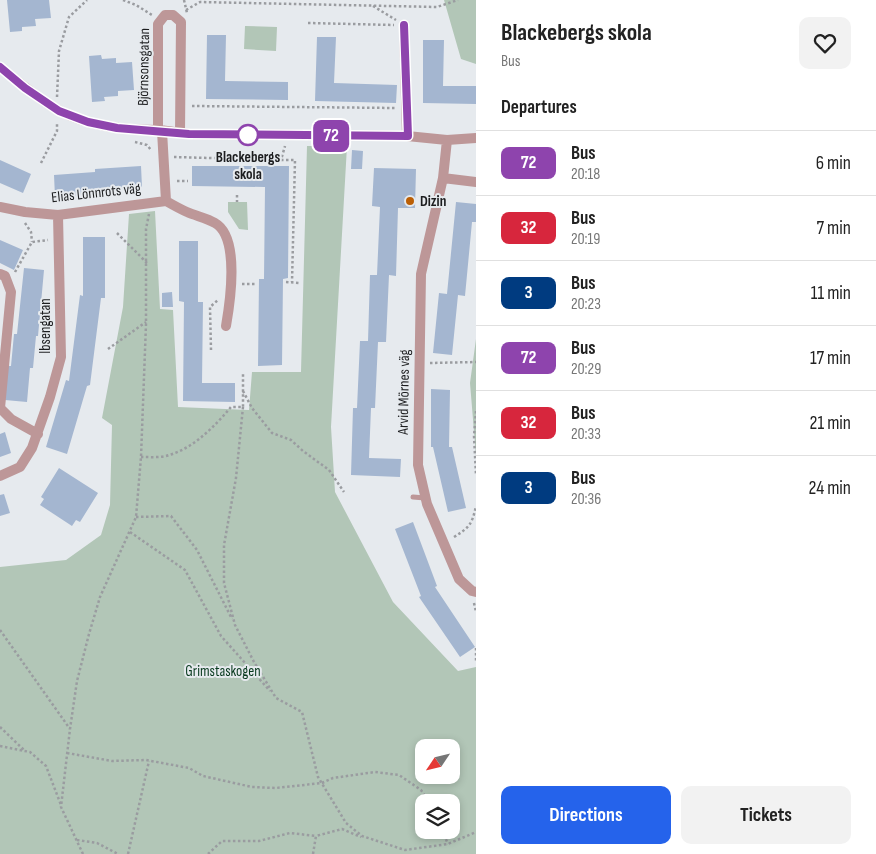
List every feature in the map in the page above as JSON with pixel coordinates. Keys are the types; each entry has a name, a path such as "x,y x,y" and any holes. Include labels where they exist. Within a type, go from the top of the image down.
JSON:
{"street":[{"name":"Björnsonsgatan","path":"160,130 158,24 165,15 173,15 180,22 180,133"},
{"path":"404,25 408,136"},
{"path":"0,67 59,111 88,122 117,128 180,133 408,136 447,140 476,138"},
{"path":"160,130 166,201 186,212 217,224 225,236 232,272 231,296 226,326"},
{"name":"Arvid Mörnes väg","path":"447,140 443,178 421,274 418,465 426,498 459,579 472,591 476,592"},
{"path":"443,178 476,182"},
{"name":"Elias Lönnrots väg","path":"0,207 58,214 166,201"},
{"name":"Ibsengatan","path":"0,476 20,467 32,448 50,398 61,357 58,214"},
{"path":"0,274 5,276 12,292 0,408 11,419 38,434"},
{"path":"0,422 11,419"}],"lane":[{"path":"412,497 426,498"}],"path":[{"path":"52,96 58,100 59,50 69,17 87,0"},
{"path":"123,0 136,5 154,16"},
{"path":"184,0 187,10 200,2 437,7 458,0"},
{"path":"372,5 404,25"},
{"path":"308,23 404,25"},
{"path":"188,106 401,108"},
{"path":"41,163 57,131 57,119"},
{"path":"281,160 286,143"},
{"path":"170,157 295,160 292,282"},
{"path":"170,182 188,181"},
{"path":"237,195 237,202"},
{"path":"8,284 32,242 31,232 16,210"},
{"path":"62,807 77,681 100,597 136,517 141,457 146,322 146,229 150,210"},
{"path":"117,233 147,263"},
{"path":"32,242 59,239"},
{"path":"286,282 300,282"},
{"path":"242,284 257,284"},
{"path":"211,350 210,307 220,298"},
{"path":"108,349 146,322"},
{"path":"427,363 476,362"},
{"path":"235,625 224,583 224,545 236,478 243,407 242,374"},
{"path":"243,390 252,408 272,434 291,440 329,470 344,492"},
{"path":"141,457 168,456 186,449 221,419 231,407 243,407"},
{"path":"476,411 474,436 476,476"},
{"path":"451,538 466,530 473,522 476,506"},
{"path":"136,517 170,516 197,550 254,662 276,698"},
{"path":"130,532 185,570 221,636 276,698 302,712 318,777 346,823 362,836 372,840"},
{"path":"0,630 70,729"},
{"path":"476,648 476,663"},
{"path":"0,726 25,751"},
{"path":"0,746 30,752 46,766 83,854"},
{"path":"67,753 112,761 149,761 189,768 203,776 252,787 276,788 322,783 333,778 375,772 399,775 424,794"},
{"path":"128,854 149,761"},
{"path":"208,854 222,841 259,842 290,833 316,836 342,829 405,850 448,844 476,832"},
{"path":"313,854 316,836"},
{"path":"446,839 448,844"},
{"path":"77,840 97,843 118,854"}],"green space":[{"path":"444,0 476,0 476,64 461,59"},
{"path":"245,26 277,27 276,51 244,49"},
{"name":"Grimstaskogen","path":"307,146 347,146 331,427 335,492 393,602 458,671 476,667 476,854 0,854 0,567 66,560 101,535 110,505 112,425 102,418 123,307 129,214 155,211 160,309 173,310 178,407 249,410 252,372 301,372"},
{"path":"228,202 247,202 248,230 239,229 228,212"},
{"path":"476,339 476,456 470,383"}],"building":[{"path":"7,0 49,0 51,18 35,19 36,26 22,27 22,31 10,32"},
{"path":"207,35 226,35 225,81 288,82 288,100 206,99"},
{"path":"317,37 336,37 334,83 397,85 396,103 315,101"},
{"path":"423,40 444,40 443,86 476,86 476,104 423,103"},
{"path":"101,55 102,59 116,58 116,63 132,62 134,90 118,91 118,96 104,97 105,101 92,102 89,56"},
{"path":"352,150 363,151 362,169 351,169"},
{"path":"0,160 31,174 23,193 0,183"},
{"path":"141,166 142,187 96,190 96,194 55,197 54,175 95,172 95,169"},
{"path":"192,166 289,166 288,278 283,279 282,365 258,366 259,279 264,279 265,187 192,186"},
{"path":"374,168 416,169 415,208 398,208 396,276 389,275 386,342 378,342 375,408 371,408 369,458 401,459 400,477 351,475 353,408 357,408 360,341 368,341 370,275 377,275 380,207 372,206"},
{"path":"456,202 476,204 476,222 472,222 465,296 458,295 452,355 433,353 439,293 447,294"},
{"path":"83,237 105,237 105,298 101,298 90,385 87,386 67,454 46,447 66,380 69,381 80,295 83,296"},
{"path":"0,240 23,250 14,270 0,263"},
{"path":"179,241 198,241 198,302 203,302 202,383 235,383 235,402 183,401 184,302 179,301"},
{"path":"24,268 44,270 38,336 36,336 33,368 30,368 27,402 5,400 8,366 11,366 14,334 17,334"},
{"path":"172,292 173,307 162,307 162,293"},
{"path":"431,389 450,390 449,447 452,447 466,508 448,512 433,447 431,447"},
{"path":"5,432 11,453 0,457 0,434"},
{"path":"59,468 98,493 80,522 76,520 72,526 40,505 44,499 41,497"},
{"path":"4,494 10,513 0,516 0,495"},
{"path":"413,522 437,586 435,587 475,647 460,657 419,597 421,596 395,529"}],"bus line":[{"name":"72","path":"0,67 25,88 59,111 88,122 117,128 189,134 408,136 404,25"}],"place":[{"name":"Blackebergs skola","path":"248,135"},
{"name":"Dizin","path":"410,201"}]}
